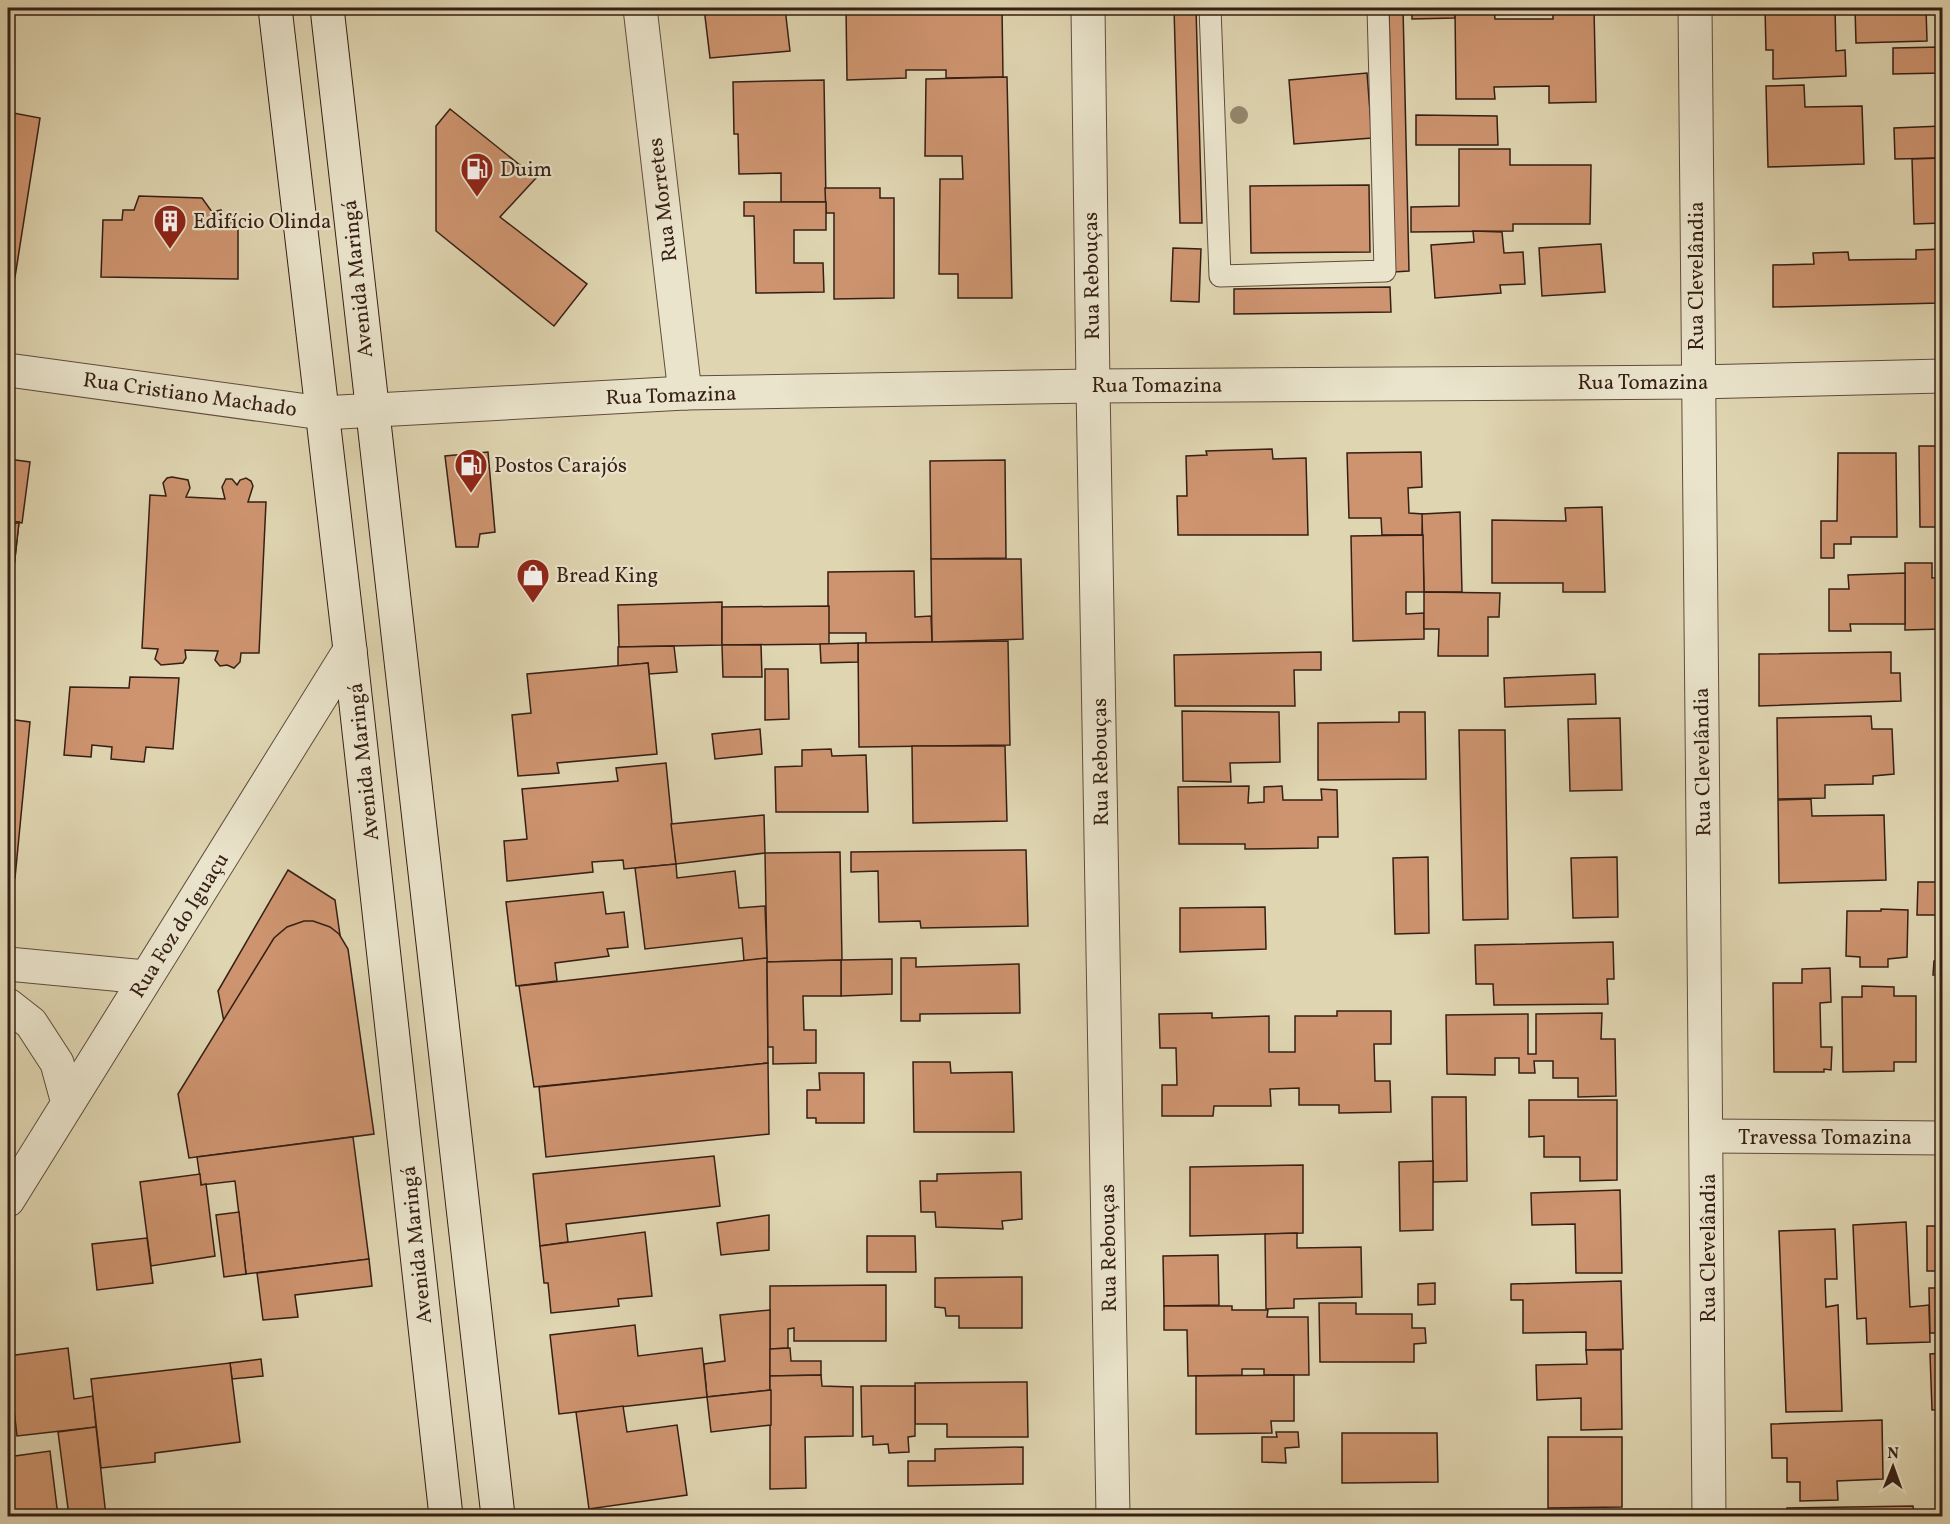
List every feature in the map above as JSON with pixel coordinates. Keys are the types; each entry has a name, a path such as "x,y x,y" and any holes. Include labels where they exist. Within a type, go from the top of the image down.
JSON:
{"street":[{"name":"Avenida Maringá","path":"275,8 351,650 446,1516"},
{"name":"Avenida Maringá","path":"327,8 498,1516"},
{"name":"Rua Morretes","path":"640,8 685,393"},
{"name":"Rua Rebouças","path":"1088,8 1113,1516"},
{"name":"Rua Clevelândia","path":"1695,8 1697,382 1708,1136 1709,1516"},
{"name":"Rua Cristiano Machado","path":"8,370 322,413 372,410"},
{"name":"Rua Tomazina","path":"372,410 685,393 1093,386 1697,382 1942,376"},
{"name":"Rua Foz do Iguaçu","path":"8,1200 351,650"},
{"path":"8,964 145,977"},
{"path":"8,1005 31,1023 57,1063 68,1102"},
{"name":"Travessa Tomazina","path":"1708,1136 1942,1138"}],"lane":[{"path":"1210,8 1220,276 1386,271 1378,8"}],"building":[{"path":"704,8 785,8 790,51 710,58"},
{"path":"846,8 1002,8 1003,77 946,78 946,70 906,70 906,78 847,80"},
{"path":"1174,8 1196,8 1202,223 1180,223"},
{"path":"1389,8 1403,8 1409,271 1394,272"},
{"path":"1412,8 1455,8 1455,18 1412,19"},
{"path":"1455,8 1494,8 1495,19 1553,19 1553,10 1594,9 1596,102 1549,103 1549,86 1494,87 1495,99 1456,99"},
{"path":"1765,8 1835,8 1836,51 1845,50 1846,76 1773,79 1773,50 1766,50"},
{"path":"1855,8 1926,8 1927,41 1856,43"},
{"path":"1942,47 1942,73 1893,74 1893,48"},
{"path":"1367,73 1372,138 1294,144 1289,80"},
{"path":"1007,77 1012,298 958,298 958,274 939,274 940,179 963,179 962,156 925,156 926,79"},
{"path":"824,80 826,202 781,202 781,173 739,174 738,134 734,134 733,82"},
{"path":"1804,85 1805,107 1862,106 1864,164 1768,167 1766,86"},
{"name":"Duim","path":"450,109 536,178 500,217 587,284 554,326 436,231 436,126"},
{"path":"8,112 40,118 15,277 8,276"},
{"path":"1416,115 1497,116 1498,145 1416,145"},
{"path":"1942,126 1942,158 1895,159 1894,128"},
{"path":"1459,149 1510,149 1510,165 1591,165 1590,224 1513,224 1513,231 1411,232 1411,207 1459,206"},
{"path":"1942,158 1942,223 1914,224 1912,159"},
{"path":"1369,185 1370,252 1251,253 1250,186"},
{"path":"825,188 880,188 880,198 894,198 894,298 834,299 834,213 826,213"},
{"name":"Edifício Olinda","path":"139,196 202,198 212,212 221,210 222,222 238,223 238,279 101,277 103,220 122,220 123,210 134,210"},
{"path":"744,202 826,202 826,230 794,230 794,263 823,263 824,292 756,293 754,216 744,216"},
{"path":"1473,231 1502,232 1504,253 1523,252 1525,284 1500,285 1501,293 1435,298 1431,245 1474,242"},
{"path":"1601,244 1605,292 1542,296 1539,248"},
{"path":"1173,248 1201,249 1199,302 1171,301"},
{"path":"1942,249 1942,279 1939,279 1940,303 1773,307 1773,265 1814,264 1813,253 1848,252 1849,260 1916,259 1916,250"},
{"path":"1390,287 1391,312 1234,314 1234,289"},
{"path":"1919,446 1942,446 1942,527 1920,527"},
{"path":"1272,449 1273,459 1306,458 1308,535 1178,535 1177,496 1187,496 1186,456 1207,455 1206,451"},
{"name":"Postos Carajós","path":"488,452 495,532 480,534 478,547 456,547 445,456"},
{"path":"1421,452 1422,487 1408,488 1409,513 1423,514 1422,535 1382,535 1381,518 1349,518 1347,453"},
{"path":"1838,453 1896,453 1897,537 1851,537 1851,544 1834,544 1834,558 1821,558 1821,521 1837,521"},
{"path":"8,459 30,462 22,523 8,521"},
{"path":"1005,460 1006,558 931,559 930,461"},
{"path":"167,478 188,480 190,488 186,497 225,499 222,487 226,479 232,479 237,485 240,480 246,478 253,486 248,502 266,502 259,653 241,653 240,662 234,668 227,665 220,666 215,660 218,651 185,650 186,658 183,663 161,665 155,659 158,649 142,648 150,495 166,496 163,483"},
{"path":"1602,507 1605,592 1563,592 1563,583 1492,583 1492,520 1566,521 1565,508"},
{"path":"1460,512 1462,592 1424,592 1422,514"},
{"path":"8,521 19,522 14,567 8,567"},
{"path":"19,522 14,567 8,567 8,527"},
{"path":"1423,535 1424,592 1406,592 1406,614 1424,613 1424,639 1353,641 1351,536"},
{"path":"931,559 1021,559 1023,639 932,642"},
{"path":"1905,563 1932,563 1932,578 1942,577 1942,629 1905,630"},
{"path":"914,571 915,617 931,616 932,642 866,643 866,633 828,633 828,572"},
{"path":"1905,573 1905,624 1850,624 1851,631 1829,631 1829,589 1849,589 1848,575"},
{"path":"1424,592 1500,593 1499,617 1488,617 1488,656 1438,656 1439,629 1424,629"},
{"path":"722,602 722,645 619,647 618,605"},
{"path":"829,606 829,644 722,645 722,607"},
{"path":"1008,641 1010,745 859,747 858,643"},
{"path":"858,643 858,662 821,663 820,644"},
{"path":"722,645 761,645 762,677 723,677"},
{"path":"674,646 677,672 649,674 648,663 618,666 618,647"},
{"path":"1321,652 1321,670 1294,670 1295,706 1175,706 1174,655"},
{"path":"1891,652 1891,673 1900,673 1901,701 1759,706 1759,654"},
{"path":"648,663 657,754 557,763 559,773 518,776 512,715 531,713 527,674"},
{"path":"765,669 788,669 789,719 765,720"},
{"path":"1595,674 1596,704 1505,707 1504,678"},
{"path":"130,677 179,678 173,749 146,747 144,762 111,759 112,747 92,745 91,757 64,755 70,687 129,688"},
{"path":"1182,711 1279,712 1280,762 1230,763 1231,782 1183,781"},
{"path":"1399,712 1425,712 1426,779 1318,780 1318,723 1399,722"},
{"path":"1871,716 1872,729 1892,729 1894,774 1873,776 1873,784 1825,785 1825,798 1778,799 1777,718"},
{"path":"1620,718 1622,790 1570,791 1568,719"},
{"path":"8,719 30,722 15,878 8,877"},
{"path":"760,729 762,754 715,759 712,734"},
{"path":"1459,730 1505,730 1508,919 1463,920"},
{"path":"912,746 1005,746 1007,821 913,823"},
{"path":"831,749 832,756 866,755 868,812 776,812 775,767 802,766 802,750"},
{"path":"666,763 676,864 624,869 623,860 592,862 593,872 507,881 504,841 527,839 522,789 618,781 616,768"},
{"path":"1249,786 1248,803 1264,802 1264,787 1282,786 1283,800 1322,800 1321,789 1337,790 1338,837 1318,837 1318,848 1245,849 1245,844 1179,844 1178,787"},
{"path":"1811,799 1812,816 1884,815 1886,880 1779,883 1778,800"},
{"path":"764,815 765,853 676,864 671,824"},
{"path":"1026,850 1028,926 921,928 920,921 879,922 878,871 851,872 851,852"},
{"path":"840,852 842,960 767,962 765,853"},
{"path":"1428,857 1429,933 1395,934 1393,858"},
{"path":"1617,857 1618,917 1573,918 1571,858"},
{"path":"676,864 677,878 735,871 739,908 765,906 767,958 744,961 742,938 645,949 635,868"},
{"path":"288,870 335,900 354,1033 324,1079 275,1080 272,1054 225,1027 218,991"},
{"path":"1918,882 1942,882 1942,915 1917,915"},
{"path":"603,892 606,914 624,912 628,947 607,949 609,956 555,963 557,981 516,986 506,902"},
{"path":"1265,907 1266,949 1180,952 1180,908"},
{"path":"1881,909 1908,910 1907,957 1888,959 1888,967 1860,967 1860,957 1846,956 1847,911 1881,911"},
{"path":"304,921 313,921 330,927 339,934 348,949 374,1134 189,1158 178,1094 274,938 287,927"},
{"path":"1613,942 1614,979 1607,979 1608,1004 1494,1005 1493,984 1476,984 1475,945"},
{"path":"1940,956 1942,956 1942,1067 1936,1067 1937,975 1933,975 1934,961 1941,961"},
{"path":"767,958 768,1063 534,1087 519,986"},
{"path":"901,958 916,958 916,967 1019,964 1020,1013 920,1014 920,1021 901,1021"},
{"path":"892,959 892,994 841,996 841,960"},
{"path":"841,960 841,996 803,996 804,1030 816,1030 816,1063 773,1064 773,1047 768,1047 767,962"},
{"path":"1830,968 1831,1002 1820,1003 1821,1047 1832,1047 1831,1070 1774,1072 1773,983 1802,983 1802,969"},
{"path":"1862,986 1894,987 1894,996 1916,996 1916,1062 1894,1062 1894,1071 1843,1072 1842,997 1862,997"},
{"path":"1337,1011 1391,1011 1391,1044 1374,1044 1375,1081 1390,1081 1391,1112 1339,1113 1339,1105 1299,1105 1299,1088 1270,1089 1271,1106 1214,1106 1213,1116 1162,1116 1162,1085 1177,1085 1176,1048 1160,1048 1159,1014 1212,1013 1212,1018 1269,1016 1269,1052 1295,1052 1295,1016 1337,1016"},
{"path":"1602,1013 1601,1039 1615,1039 1616,1096 1578,1097 1578,1078 1553,1078 1553,1061 1534,1061 1535,1073 1519,1073 1519,1058 1495,1058 1495,1075 1447,1074 1446,1015 1528,1014 1528,1054 1536,1054 1536,1014"},
{"path":"913,1062 950,1062 951,1073 1012,1072 1014,1132 914,1132"},
{"path":"768,1063 769,1134 546,1157 539,1087"},
{"path":"819,1073 864,1073 864,1123 816,1123 816,1118 807,1118 807,1090 820,1090"},
{"path":"1432,1097 1466,1097 1467,1181 1433,1182"},
{"path":"1529,1100 1617,1100 1617,1180 1580,1181 1580,1157 1544,1157 1544,1136 1529,1137"},
{"path":"353,1137 369,1259 246,1274 235,1181 201,1185 197,1157"},
{"path":"714,1156 720,1206 566,1224 568,1242 540,1246 533,1174"},
{"path":"1433,1161 1433,1230 1400,1231 1399,1162"},
{"path":"1303,1165 1303,1233 1190,1236 1190,1167"},
{"path":"1021,1172 1022,1219 1002,1221 1003,1229 936,1227 935,1212 921,1212 920,1181 937,1181 937,1174"},
{"path":"200,1174 201,1185 206,1184 215,1256 151,1266 140,1182"},
{"path":"1620,1190 1622,1273 1576,1273 1575,1224 1532,1225 1531,1193"},
{"path":"239,1212 246,1274 224,1277 216,1215"},
{"path":"769,1215 769,1250 721,1255 717,1223"},
{"path":"1906,1222 1910,1307 1929,1305 1930,1342 1867,1344 1866,1318 1857,1319 1853,1225"},
{"path":"1927,1226 1942,1226 1942,1271 1927,1271"},
{"path":"1835,1229 1837,1279 1825,1279 1826,1307 1838,1305 1842,1411 1786,1412 1779,1231"},
{"path":"645,1232 652,1296 618,1299 619,1306 551,1313 548,1283 544,1283 540,1246"},
{"path":"1297,1233 1297,1248 1361,1247 1362,1297 1294,1299 1294,1308 1266,1309 1265,1234"},
{"path":"867,1236 915,1236 916,1272 867,1272"},
{"path":"147,1238 153,1283 97,1290 92,1244"},
{"path":"1218,1255 1219,1305 1164,1306 1163,1256"},
{"path":"369,1259 372,1286 295,1295 298,1317 263,1320 257,1273"},
{"path":"1022,1277 1022,1328 959,1328 959,1316 946,1316 945,1308 935,1307 935,1278"},
{"path":"1621,1281 1623,1349 1586,1350 1586,1332 1523,1333 1523,1300 1511,1300 1511,1284"},
{"path":"1435,1283 1435,1304 1418,1305 1418,1284"},
{"path":"886,1285 886,1341 794,1341 794,1328 788,1329 788,1348 770,1349 770,1286"},
{"path":"1929,1288 1942,1288 1942,1333 1930,1333"},
{"path":"1319,1303 1356,1303 1356,1314 1412,1314 1412,1328 1425,1328 1426,1343 1414,1344 1414,1362 1320,1362"},
{"path":"1164,1306 1232,1306 1232,1310 1268,1310 1267,1317 1308,1317 1309,1375 1264,1375 1264,1369 1242,1369 1242,1375 1188,1376 1187,1330 1164,1330"},
{"path":"770,1310 770,1390 707,1397 704,1364 725,1361 720,1315"},
{"path":"635,1325 638,1356 702,1348 707,1397 559,1414 550,1335"},
{"path":"68,1348 74,1399 93,1396 96,1427 17,1436 8,1356"},
{"path":"790,1348 791,1361 821,1361 821,1375 770,1376 770,1349"},
{"path":"1586,1350 1621,1350 1622,1429 1581,1430 1581,1398 1537,1400 1536,1365 1587,1364"},
{"path":"1942,1353 1942,1409 1932,1410 1930,1354"},
{"path":"261,1359 263,1376 232,1379 230,1363"},
{"path":"230,1363 240,1442 155,1453 155,1462 101,1468 91,1379"},
{"path":"821,1375 822,1386 853,1387 853,1436 805,1437 806,1488 770,1489 770,1376"},
{"path":"1294,1375 1294,1421 1271,1421 1272,1433 1196,1434 1196,1376"},
{"path":"1027,1382 1028,1437 947,1437 947,1424 915,1424 915,1383"},
{"path":"861,1386 915,1386 915,1436 908,1437 909,1452 889,1453 888,1444 873,1445 873,1436 862,1437"},
{"path":"771,1390 771,1425 711,1432 707,1397"},
{"path":"623,1406 627,1432 677,1425 687,1495 589,1509 576,1412"},
{"path":"1882,1420 1883,1479 1837,1481 1838,1500 1800,1501 1800,1482 1787,1482 1787,1458 1772,1458 1771,1424"},
{"path":"96,1427 106,1516 69,1516 58,1432"},
{"path":"1276,1432 1298,1432 1299,1447 1285,1448 1286,1463 1262,1462 1262,1437 1277,1437"},
{"path":"1342,1433 1437,1433 1438,1482 1342,1483"},
{"path":"1548,1437 1622,1437 1622,1507 1548,1508"},
{"path":"1023,1447 1023,1484 908,1486 908,1461 935,1461 935,1449"},
{"path":"50,1451 58,1516 8,1516 8,1457"},
{"path":"1913,1506 1914,1516 1787,1516 1787,1508"}],"place":[{"name":"Duim","path":"477,198"},
{"name":"Edifício Olinda","path":"170,250"},
{"name":"Postos Carajós","path":"471,494"},
{"name":"Bread King","path":"533,604"}]}
